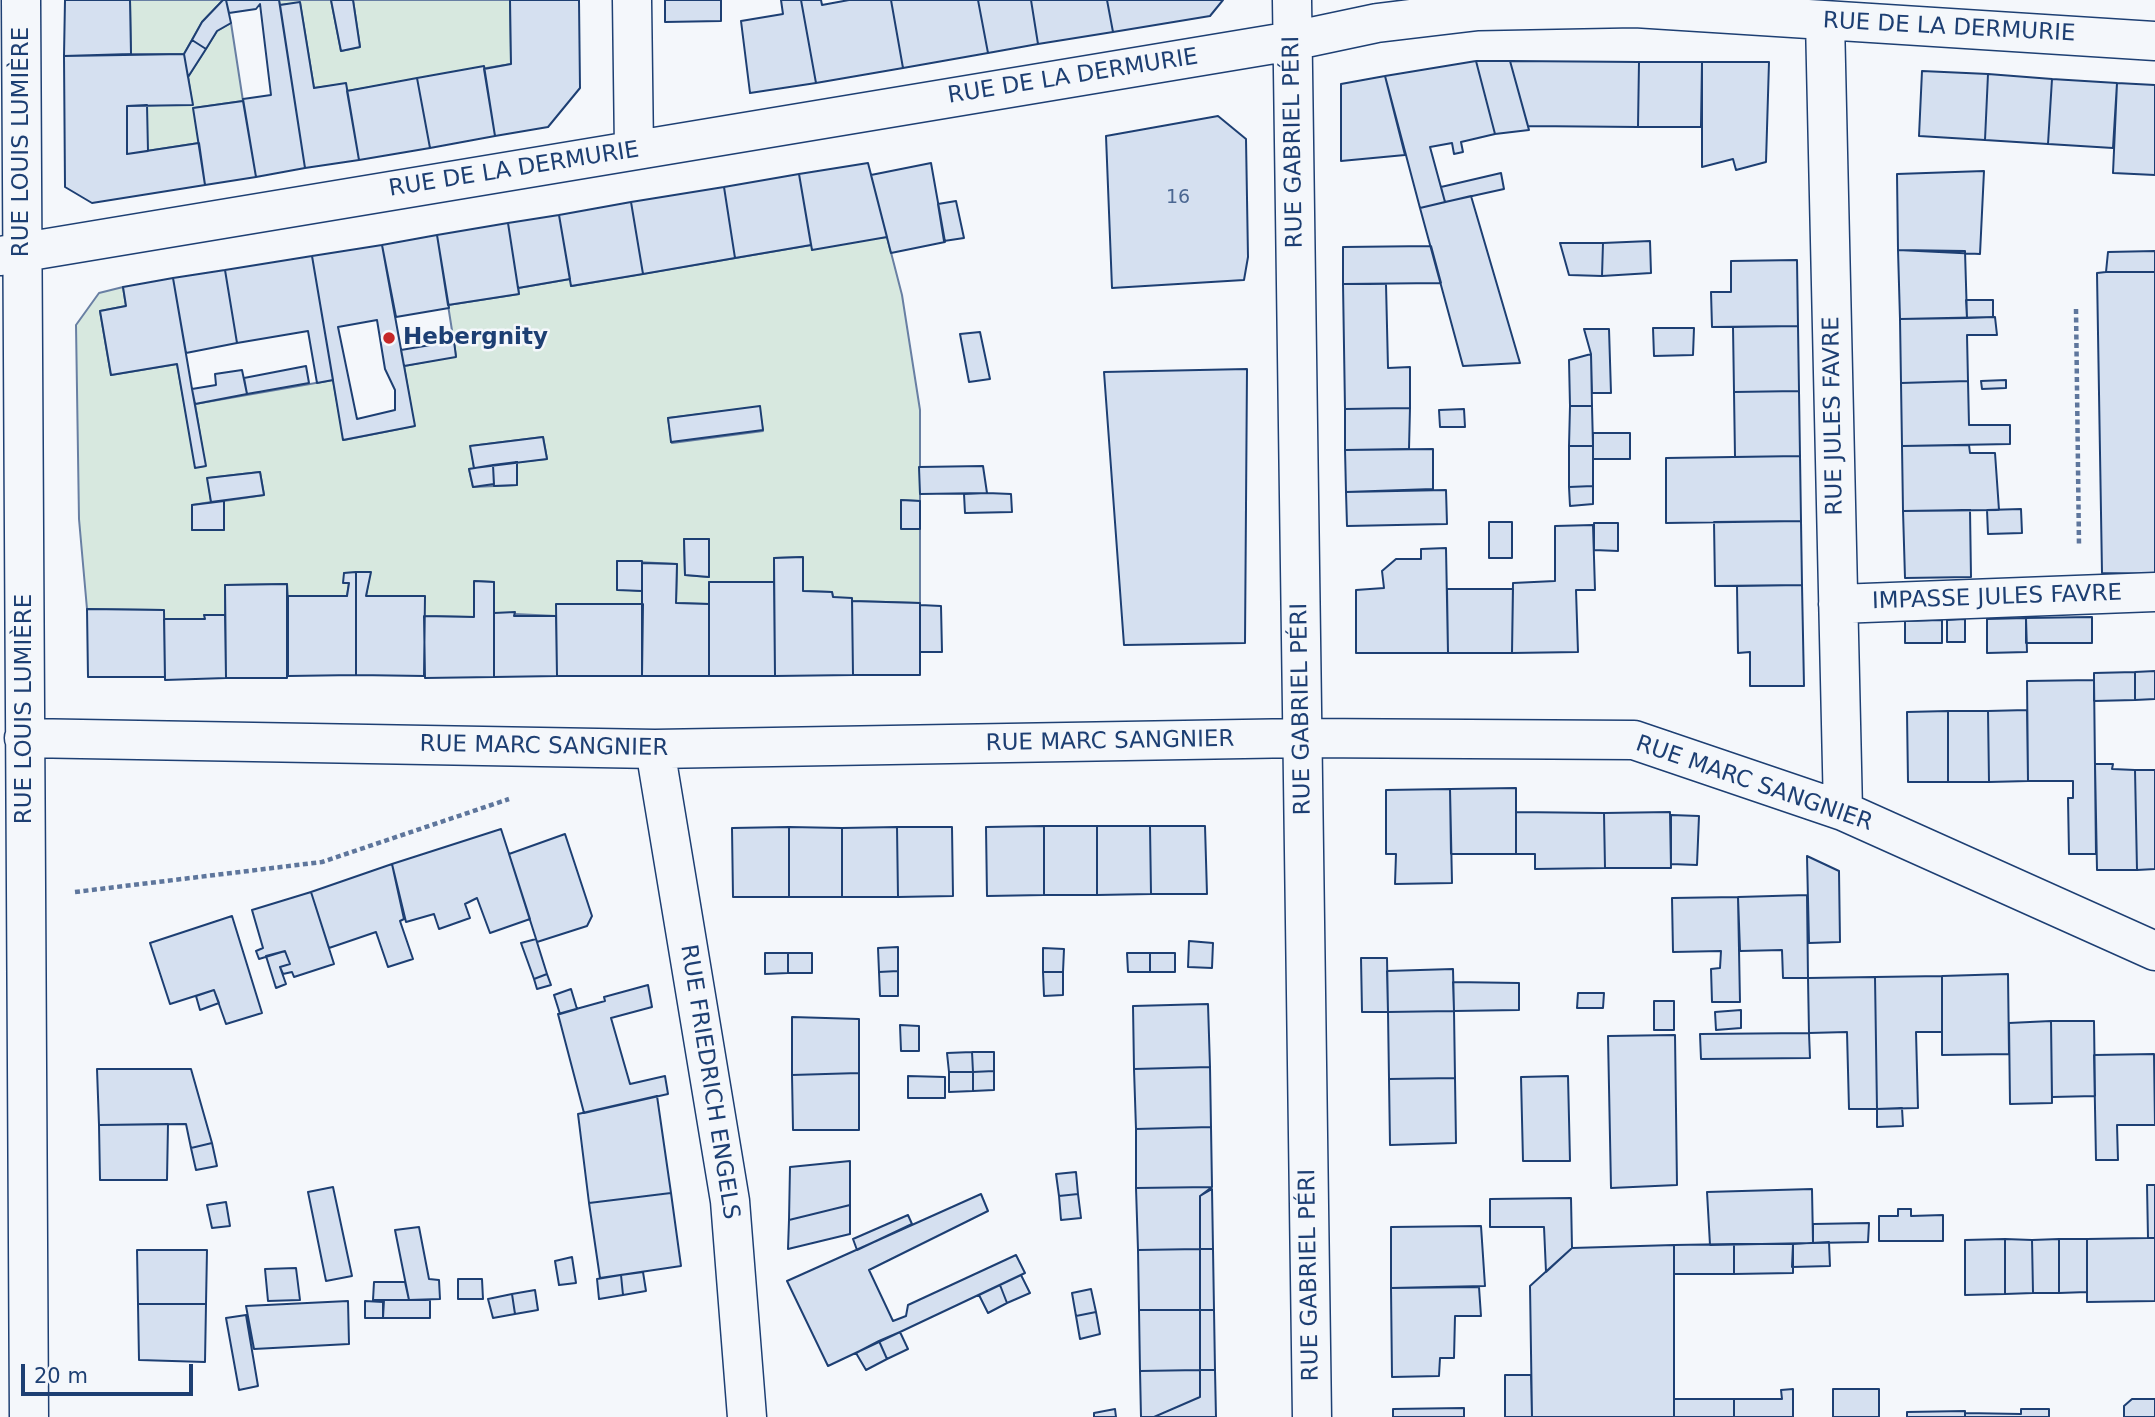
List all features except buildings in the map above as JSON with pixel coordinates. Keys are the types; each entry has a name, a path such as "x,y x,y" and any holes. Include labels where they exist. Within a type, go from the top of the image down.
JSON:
{"street":[{"name":"RUE LOUIS LUMIÈRE","path":"21,0 11,254 17,753 26,898 13,1059 29,1417"},
{"path":"632,0 634,150"},
{"name":"RUE GABRIEL PÉRI","path":"1292,0 1312,1417"},
{"name":"RUE DE LA DERMURIE","path":"11,254 1292,41 1377,23 1478,11 1635,8 2155,40"},
{"name":"RUE JULES FAVRE","path":"1825,21 1843,811"},
{"name":"IMPASSE JULES FAVRE","path":"1838,604 2155,592"},
{"name":"RUE MARC SANGNIER","path":"17,753 655,750 1302,738 1634,740 1843,811 2155,951"},
{"name":"RUE FRIEDRICH ENGELS","path":"655,750 730,1201 747,1417"}],"path":[{"path":"2076,309 2079,594"},
{"path":"26,898 322,862 514,797"}],"shaded area":[{"path":"130,0 223,0 202,22 184,54 131,54"},
{"path":"279,0 331,0 341,51 360,47 353,0 510,0 511,64 347,91 345,84 314,88 300,3 280,5"},
{"path":"231,23 243,101 194,108 199,143 127,154 127,106 192,104 188,77 217,31"},
{"path":"887,237 902,295 920,410 920,501 901,500 901,528 920,529 920,603 852,601 833,597 832,592 803,591 802,557 774,558 774,582 709,582 709,604 676,603 677,564 617,561 617,589 642,591 643,604 556,616 494,613 494,582 475,581 474,617 424,616 424,596 366,596 370,572 344,573 344,582 349,583 347,596 288,596 287,584 225,585 225,615 205,619 164,619 163,610 87,609 79,519 76,325 99,293 123,287 126,306 100,311 111,375 177,364 196,467 205,466 195,404 333,380 344,440 414,426 404,366 456,356 448,305 519,294 518,288 570,279 572,286 811,245","holes":["759,407 763,431 672,443 668,418","543,437 547,459 517,462 517,485 473,487 469,469 474,468 471,446","260,472 264,495 224,501 224,530 192,530 192,505 211,502 208,478","684,539 709,539 709,577 685,575"]}],"place":[{"name":"Hebergnity","path":"389,338"}]}
